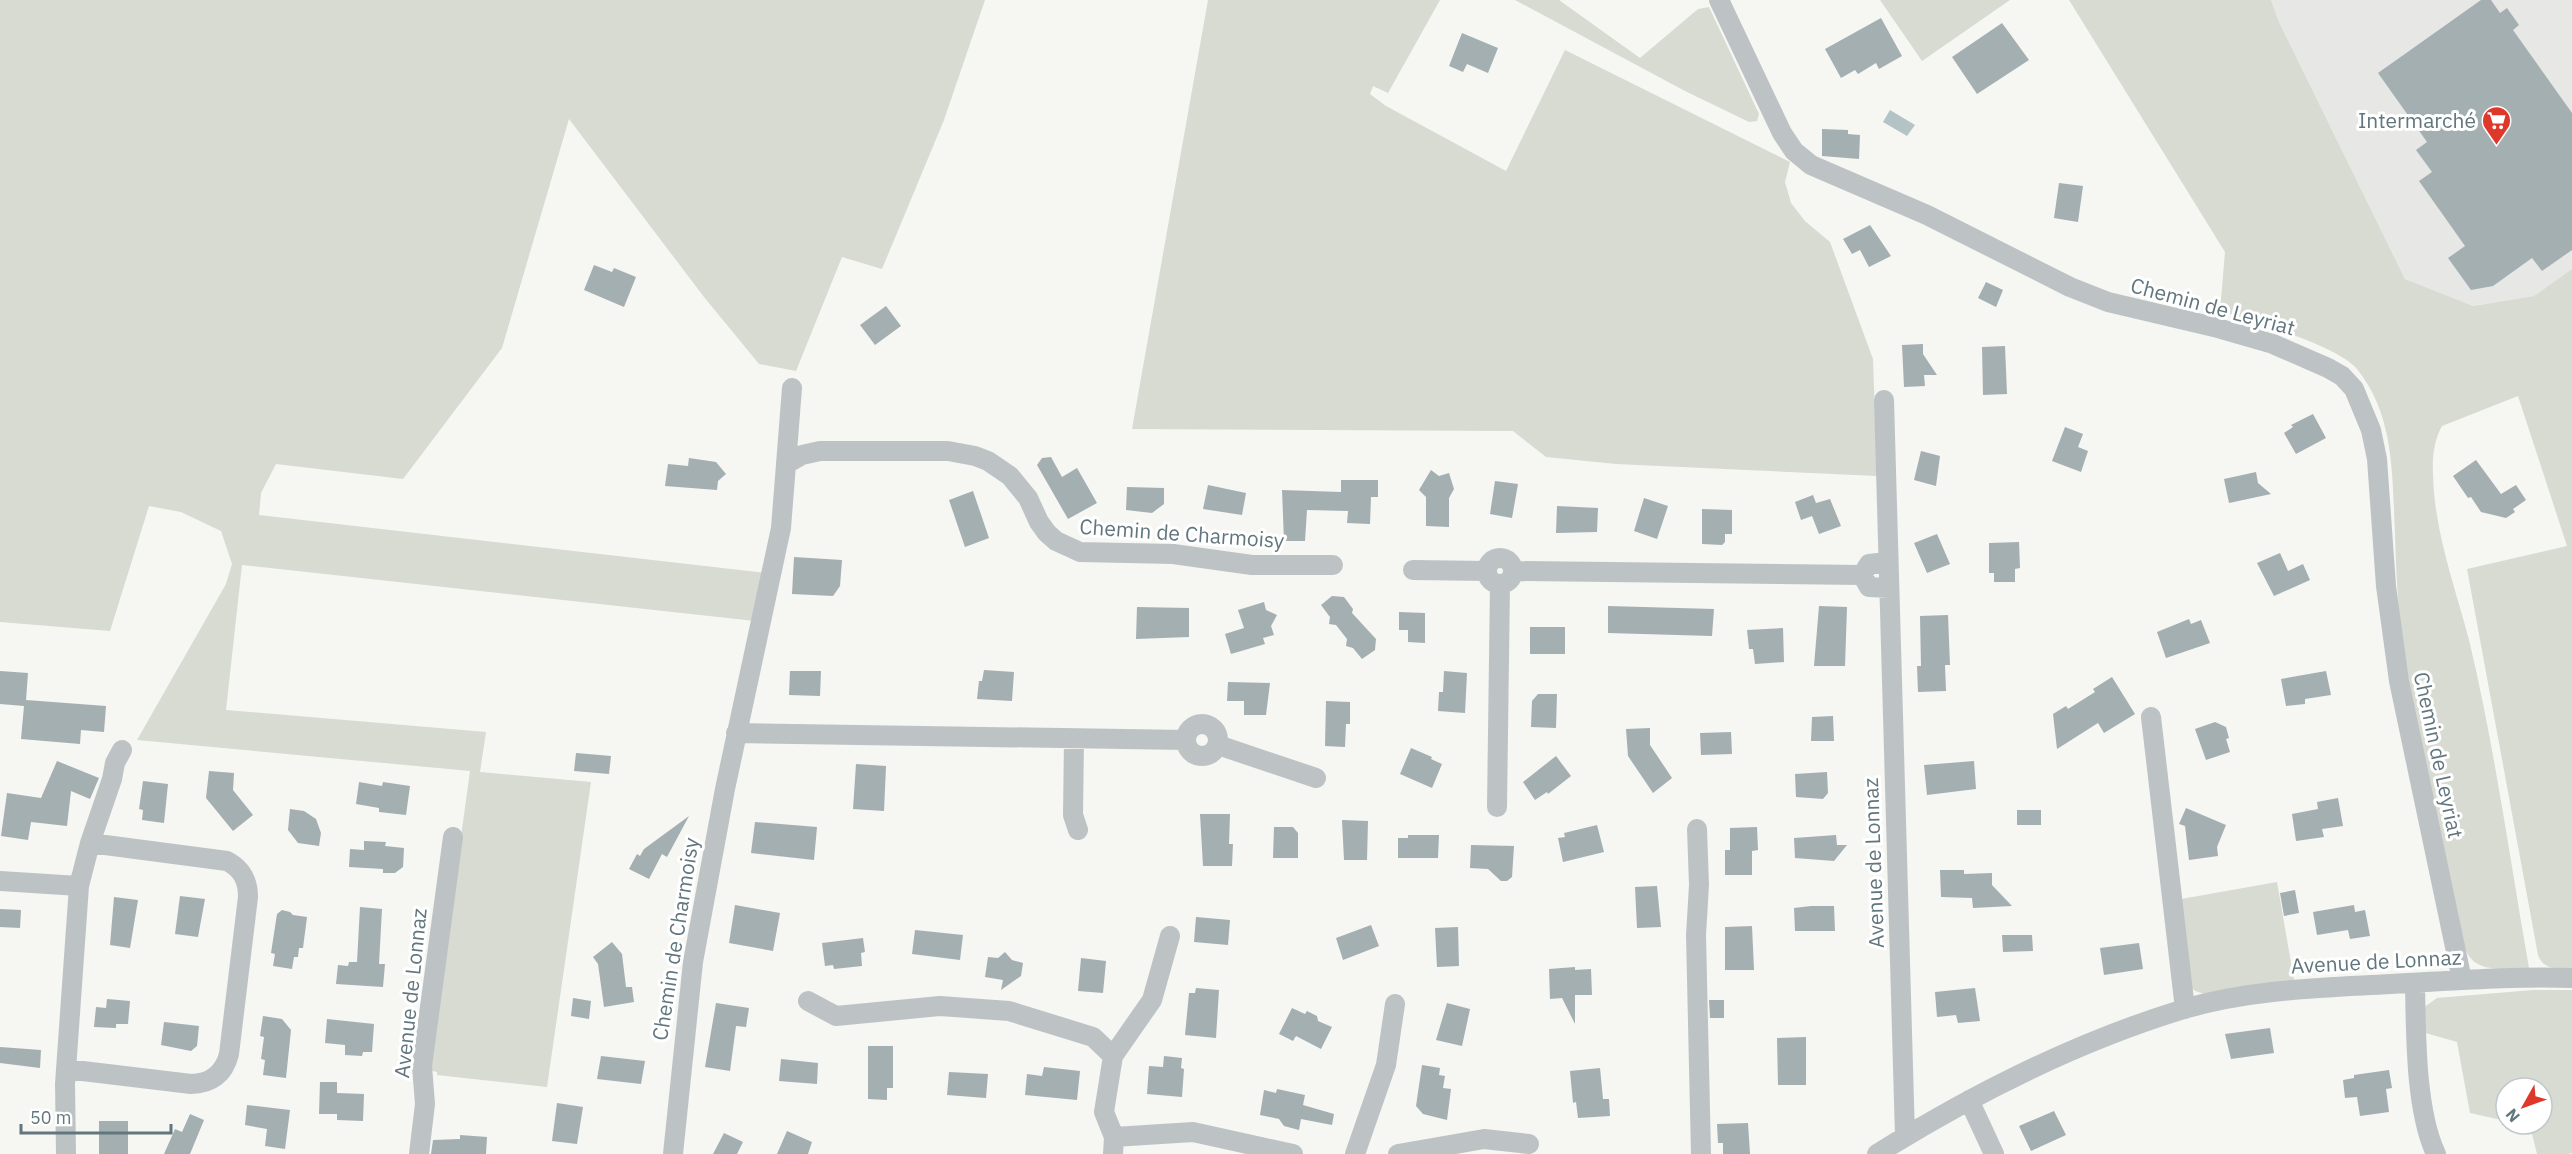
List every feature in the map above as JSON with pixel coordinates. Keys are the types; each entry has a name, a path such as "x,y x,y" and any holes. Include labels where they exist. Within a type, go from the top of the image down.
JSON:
{"street":[{"name":"Chemin de Leyriat","path":"1719,0 1782,133 1794,151 1811,165 1928,215 2088,295 2273,344 2343,376 2354,389 2371,430 2377,459 2386,585 2398,681 2462,980"},
{"name":"Chemin de Charmoisy","path":"673,1154 693,962 705,885 777,548 792,388"},
{"name":"Avenue de Lonnaz","path":"1884,400 1905,1137"},
{"name":"Chemin de Charmoisy","path":"786,464 802,455 820,452 962,453 988,461 1010,476 1028,498 1047,533 1056,542 1080,552 1173,554 1252,565 1333,565"},
{"path":"1862,575 1869,564 1888,562"},
{"path":"1413,570 1500,575 1862,575"},
{"path":"1497,807 1500,575"},
{"path":"1862,575 1869,587 1889,588"},
{"path":"2151,717 2185,1009"},
{"path":"736,733 1186,741 1190,751 1200,756 1212,754 1218,744 1316,778"},
{"path":"1074,739 1073,815 1078,830"},
{"path":"66,1154 66,1069 80,886 90,843 112,779 114,764 122,750"},
{"path":"1697,829 1696,935 1701,1154"},
{"name":"Avenue de Lonnaz","path":"419,1154 425,1104 422,1066 453,837"},
{"path":"66,1069 191,1084 200,1084 223,1071 229,1054 248,897 246,879 235,866 227,861 90,843"},
{"path":"0,881 80,886"},
{"path":"1170,936 1152,1000 1113,1056 1104,1112 1113,1145 1193,1132 1293,1154"},
{"name":"Avenue de Lonnaz","path":"1877,1154 1969,1100 2068,1053 2185,1009 2245,995 2276,991 2462,980 2572,978"},
{"path":"2415,983 2419,1069 2426,1121 2436,1154"},
{"path":"807,1001 836,1016 940,1006 1009,1011 1092,1037 1113,1056"},
{"path":"1355,1154 1386,1065 1395,1004"},
{"path":"1969,1100 1994,1154"},
{"path":"1398,1154 1484,1139 1529,1143"}],"shaded area":[{"path":"0,0 985,0 944,120 882,269 842,257 796,371 759,364 704,297 569,119 502,348 403,479 276,464 261,493 259,515 766,573 755,621 242,565 226,710 486,732 480,772 591,782 547,1087 437,1075 437,1072 429,1070 470,771 137,740 226,584 232,564 221,531 181,512 149,506 110,631 0,622"},
{"path":"1208,0 1440,0 1388,93 1373,86 1370,94 1386,106 1506,171 1565,50 1790,162 1785,182 1791,203 1805,221 1830,242 1873,359 1877,476 1616,464 1546,457 1513,431 1132,429"},
{"path":"1515,0 1559,0 1640,58 1698,9 1709,7 1759,114 1757,121 1749,122 1685,91"},
{"path":"1880,0 2010,0 1922,61"},
{"path":"2069,0 2271,0 2279,22 2405,279 2473,306 2534,296 2572,269 2572,968 2548,966 2538,955 2467,569 2567,546 2518,396 2442,426 2435,443 2433,462 2434,496 2441,539 2479,684 2529,968 2501,969 2475,963 2465,948 2432,799 2416,725 2402,636 2392,468 2379,406 2357,369 2332,351 2272,327 2220,311 2225,252"},
{"path":"2271,0 2572,0 2572,269 2534,296 2472,306 2405,279 2279,22"},
{"path":"1890,110 1915,125 1907,136 1883,122"},
{"path":"2277,882 2294,980 2205,994 2195,991 2191,987 2181,899"},
{"path":"2533,990 2572,990 2572,1153 2537,1154 2532,1136 2554,1136 2554,1076 2494,1076 2494,1118 2470,1113 2457,1042 2422,1032 2423,1008 2437,998"}],"building":[{"name":"Intermarché","path":"2481,0 2491,0 2500,13 2507,8 2519,25 2513,30 2572,113 2572,250 2542,271 2532,258 2493,286 2471,290 2448,258 2465,246 2419,181 2432,172 2416,150 2427,142 2378,73"},
{"path":"1881,18 1902,56 1879,69 1876,63 1858,74 1855,70 1841,78 1825,49"},
{"path":"2002,23 2029,60 1977,94 1952,57"},
{"path":"1462,33 1498,48 1488,73 1467,64 1463,72 1449,66"},
{"path":"1822,129 1848,130 1848,134 1860,135 1859,159 1822,156"},
{"path":"2059,183 2083,186 2078,222 2054,218"},
{"path":"1870,225 1891,256 1869,267 1860,250 1852,254 1843,239"},
{"path":"594,265 612,272 614,268 636,277 624,307 584,290"},
{"path":"1986,282 2003,290 1996,307 1978,298"},
{"path":"886,306 901,326 875,345 860,325"},
{"path":"1923,344 1923,354 1937,375 1924,375 1925,386 1904,387 1902,345"},
{"path":"2005,346 2007,394 1983,395 1982,347"},
{"path":"2313,414 2326,438 2296,454 2284,433 2293,427 2291,425"},
{"path":"2065,427 2083,434 2078,447 2088,451 2081,472 2052,461"},
{"path":"1921,451 1940,456 1936,486 1914,480"},
{"path":"1051,457 1062,477 1077,468 1097,503 1068,519 1037,465 1042,458"},
{"path":"689,458 716,462 726,474 718,481 717,490 665,486 668,464 688,466"},
{"path":"2476,460 2501,494 2516,485 2526,500 2513,509 2515,512 2506,518 2481,512 2453,476"},
{"path":"1431,470 1439,476 1449,473 1454,489 1449,498 1449,527 1426,526 1426,497 1419,490"},
{"path":"2256,472 2258,483 2271,494 2229,503 2224,479"},
{"path":"1341,480 1378,480 1378,497 1371,497 1370,524 1347,523 1348,511 1307,510 1305,541 1284,541 1282,490 1341,492"},
{"path":"1495,481 1518,484 1512,518 1490,514"},
{"path":"1208,485 1246,493 1242,515 1203,509"},
{"path":"1127,487 1164,488 1164,504 1152,513 1126,510"},
{"path":"973,491 989,538 965,547 949,500"},
{"path":"1813,495 1816,503 1830,499 1841,526 1819,534 1812,516 1801,520 1795,502"},
{"path":"1644,498 1668,506 1657,539 1634,531"},
{"path":"1557,506 1598,508 1597,532 1556,533"},
{"path":"1702,509 1732,510 1732,534 1725,534 1725,542 1722,545 1702,544"},
{"path":"1937,534 1950,564 1927,573 1914,543"},
{"path":"2019,542 2020,568 2015,569 2015,582 1994,582 1994,573 1989,573 1989,543"},
{"path":"2280,553 2288,571 2303,564 2310,580 2274,596 2257,563"},
{"path":"794,557 842,560 840,586 833,596 792,594"},
{"path":"1332,596 1344,597 1353,609 1352,613 1376,639 1375,650 1362,659 1353,648 1346,646 1347,639 1336,625 1329,624 1330,617 1321,605"},
{"path":"1264,602 1266,610 1277,615 1271,626 1274,635 1263,638 1265,644 1231,654 1225,634 1244,628 1238,610"},
{"path":"1608,606 1714,609 1712,636 1608,633"},
{"path":"1819,606 1847,607 1845,666 1814,666"},
{"path":"1137,607 1189,608 1189,637 1136,639"},
{"path":"1399,612 1425,613 1425,643 1408,642 1408,630 1399,630"},
{"path":"1948,615 1950,665 1945,665 1946,691 1918,692 1917,666 1921,666 1920,616"},
{"path":"2189,619 2191,624 2201,620 2210,643 2166,658 2157,632"},
{"path":"1530,627 1565,627 1565,654 1530,654"},
{"path":"1783,628 1784,662 1755,664 1753,649 1749,649 1747,630"},
{"path":"984,670 1014,672 1012,701 977,699 979,681 982,681"},
{"path":"0,671 28,673 26,700 106,706 104,732 81,730 80,744 21,739 24,706 0,704"},
{"path":"790,671 821,671 820,696 789,695"},
{"path":"1444,671 1467,673 1465,713 1438,711 1439,692 1443,692"},
{"path":"2326,671 2331,695 2305,699 2305,704 2286,706 2281,679"},
{"path":"2112,677 2135,714 2104,733 2098,723 2057,749 2053,714 2066,706 2068,709 2095,692 2093,689"},
{"path":"1228,682 1270,683 1266,715 1244,715 1244,701 1227,701"},
{"path":"1538,694 1557,694 1556,728 1531,727 1532,701"},
{"path":"1326,701 1350,702 1350,724 1346,724 1345,747 1325,746"},
{"path":"1833,716 1834,741 1811,741 1812,717"},
{"path":"2215,722 2226,727 2229,738 2226,739 2230,752 2206,760 2195,729"},
{"path":"1650,728 1650,745 1672,778 1653,793 1628,756 1626,729"},
{"path":"1731,732 1732,754 1701,755 1700,733"},
{"path":"1411,748 1442,764 1432,788 1400,774"},
{"path":"576,753 611,756 609,774 574,771"},
{"path":"1556,756 1571,776 1548,794 1547,792 1535,800 1523,782"},
{"path":"57,761 99,778 90,799 71,791 67,826 31,822 28,840 1,836 7,793 41,798"},
{"path":"1974,761 1976,789 1927,795 1924,765"},
{"path":"856,764 886,766 884,811 853,809"},
{"path":"209,771 234,773 233,790 253,815 233,831 206,798"},
{"path":"1827,772 1828,793 1823,799 1796,797 1795,774"},
{"path":"143,781 168,784 164,823 142,820 143,810 139,809"},
{"path":"359,782 382,786 383,782 410,786 406,815 379,812 379,808 356,804"},
{"path":"2338,798 2343,826 2322,829 2324,837 2296,841 2292,814 2318,809 2317,802"},
{"path":"2186,808 2226,825 2217,847 2218,856 2189,860 2185,826 2179,824"},
{"path":"290,809 304,811 316,819 321,833 319,846 298,843 288,830"},
{"path":"2017,810 2041,810 2041,825 2017,825"},
{"path":"1200,814 1230,814 1229,844 1233,844 1232,866 1203,866"},
{"path":"689,816 667,857 662,854 649,879 629,869 637,854 640,856 644,849"},
{"path":"1342,820 1368,821 1367,860 1344,860"},
{"path":"755,822 817,827 814,860 751,853"},
{"path":"1597,825 1604,852 1563,862 1558,838 1565,837 1564,833"},
{"path":"1274,827 1293,827 1298,833 1298,858 1273,858"},
{"path":"1757,827 1758,850 1752,851 1752,875 1725,875 1725,850 1730,850 1730,828"},
{"path":"1408,835 1439,835 1438,858 1398,858 1398,838 1408,838"},
{"path":"1836,835 1837,845 1847,845 1834,861 1795,858 1794,838"},
{"path":"364,841 386,842 385,846 404,848 403,867 395,873 383,873 383,869 349,867 350,849 364,850"},
{"path":"1471,845 1514,846 1512,877 1507,881 1501,881 1488,869 1470,868"},
{"path":"1940,870 1964,870 1964,874 1992,873 1992,885 2012,906 1973,908 1972,898 1941,897"},
{"path":"1657,886 1661,927 1637,928 1635,887"},
{"path":"2295,890 2299,913 2284,916 2280,893"},
{"path":"180,896 205,899 198,937 175,934"},
{"path":"114,897 138,900 130,948 110,945"},
{"path":"735,905 780,913 773,951 729,943"},
{"path":"2354,905 2355,912 2365,910 2370,936 2350,939 2348,930 2317,935 2313,912"},
{"path":"1834,906 1835,931 1795,931 1794,908"},
{"path":"360,907 382,909 379,964 385,964 383,987 336,984 338,965 348,966 349,962 357,962"},
{"path":"0,909 21,910 20,928 0,927"},
{"path":"282,910 293,915 307,917 303,948 299,948 298,957 294,957 292,969 273,966 275,954 271,953 277,914"},
{"path":"1196,917 1230,920 1228,945 1194,942"},
{"path":"1371,925 1379,946 1343,960 1336,938"},
{"path":"1752,926 1754,970 1725,970 1725,927"},
{"path":"1458,927 1459,966 1437,967 1435,928"},
{"path":"915,930 963,935 960,960 912,954"},
{"path":"2002,935 2032,935 2033,951 2003,952"},
{"path":"863,938 865,952 861,953 862,966 834,969 833,965 825,966 822,943"},
{"path":"612,942 622,954 626,987 632,987 634,1002 604,1007 598,964 593,957"},
{"path":"2139,943 2143,969 2104,975 2100,948"},
{"path":"1005,952 1012,960 1023,963 1021,976 1001,990 1003,980 985,977 988,957 998,958"},
{"path":"1081,958 1106,961 1103,993 1078,991"},
{"path":"1575,967 1575,970 1591,969 1592,995 1575,995 1575,1024 1562,998 1550,999 1549,969"},
{"path":"1196,988 1219,990 1216,1038 1185,1035 1189,993 1195,993"},
{"path":"1975,988 1980,1021 1958,1023 1956,1015 1937,1017 1935,992"},
{"path":"573,998 591,1001 589,1019 571,1016"},
{"path":"107,999 130,1001 128,1024 116,1024 116,1028 94,1027 96,1007 106,1008"},
{"path":"1709,1000 1724,1000 1724,1018 1710,1018"},
{"path":"716,1003 749,1008 746,1027 736,1026 730,1071 705,1067"},
{"path":"1447,1003 1470,1009 1462,1046 1436,1040"},
{"path":"1292,1008 1305,1014 1307,1011 1317,1016 1318,1021 1332,1027 1321,1049 1296,1036 1293,1041 1279,1034"},
{"path":"263,1016 282,1019 291,1030 286,1078 263,1075 265,1060 261,1059 264,1037 260,1036"},
{"path":"327,1019 374,1024 372,1052 363,1052 362,1056 345,1055 345,1045 325,1043"},
{"path":"164,1022 199,1026 197,1046 191,1051 161,1045"},
{"path":"2270,1028 2274,1053 2231,1059 2225,1034"},
{"path":"1806,1037 1806,1085 1778,1085 1777,1038"},
{"path":"868,1046 893,1046 893,1088 887,1088 887,1100 868,1099"},
{"path":"0,1047 41,1050 40,1068 0,1063"},
{"path":"601,1056 645,1061 641,1084 597,1079"},
{"path":"1164,1056 1182,1058 1181,1068 1184,1069 1182,1097 1147,1094 1149,1066 1163,1067"},
{"path":"781,1059 818,1063 817,1084 779,1081"},
{"path":"1422,1065 1440,1068 1439,1075 1445,1076 1443,1088 1451,1089 1447,1120 1423,1114 1416,1106"},
{"path":"1044,1067 1080,1071 1077,1100 1025,1095 1027,1074 1042,1076"},
{"path":"1600,1068 1603,1099 1609,1099 1610,1116 1578,1118 1576,1102 1573,1103 1570,1071"},
{"path":"2389,1070 2392,1088 2386,1089 2389,1112 2360,1116 2357,1097 2345,1098 2343,1080 2354,1078 2354,1075"},
{"path":"949,1072 988,1074 986,1098 947,1095"},
{"path":"320,1082 337,1082 337,1093 364,1094 363,1121 337,1120 337,1114 319,1114"},
{"path":"1277,1089 1305,1095 1303,1105 1334,1114 1332,1125 1301,1119 1299,1130 1284,1126 1279,1119 1260,1115 1264,1090 1276,1093"},
{"path":"557,1103 583,1107 577,1144 552,1141"},
{"path":"247,1105 290,1110 285,1149 265,1146 267,1129 245,1125"},
{"path":"2054,1111 2066,1135 2031,1151 2019,1126"},
{"path":"190,1114 204,1120 190,1154 164,1154 175,1129 182,1132"},
{"path":"99,1121 128,1121 128,1154 99,1154"},
{"path":"1748,1123 1750,1154 1723,1154 1723,1143 1718,1143 1717,1124"},
{"path":"787,1131 812,1142 808,1154 777,1154"},
{"path":"724,1133 743,1142 737,1154 713,1154"},
{"path":"460,1135 487,1137 486,1154 431,1154 433,1140 460,1139"}],"place":[{"name":"Intermarché","path":"2497,146"}]}
